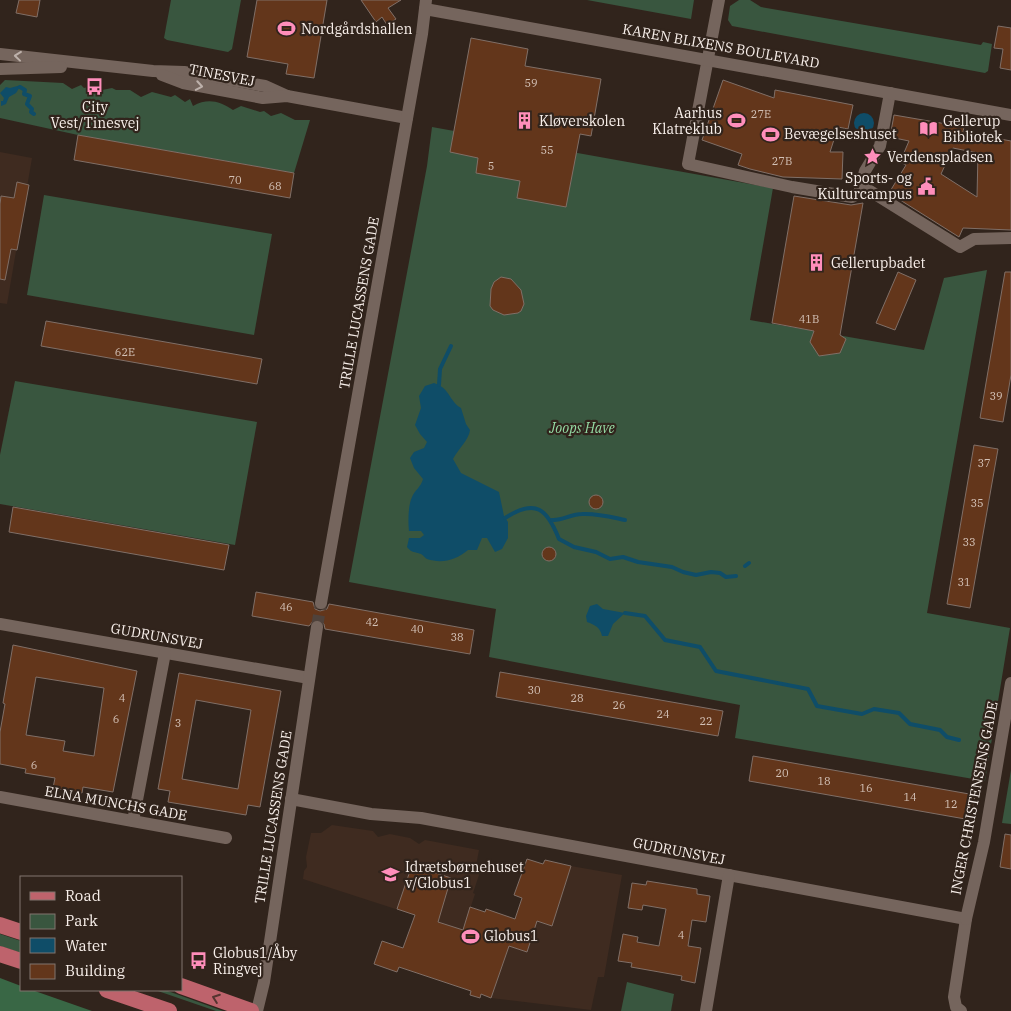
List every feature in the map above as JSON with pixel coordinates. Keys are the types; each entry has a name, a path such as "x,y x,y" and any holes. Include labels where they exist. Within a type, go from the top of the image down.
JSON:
{"main road":[{"path":"0,925 20,932"},
{"path":"0,954 20,961"},
{"path":"182,986 251,1011"},
{"path":"110,991 169,1011"}],"street":[{"path":"719,0 688,164 792,187 852,197 859,193 865,171 880,146 890,93"},
{"name":"KAREN BLIXENS BOULEVARD","path":"425,4 1011,115"},
{"name":"TRILLE LUCASSENS GADE","path":"321,603 422,34 425,4"},
{"name":"TINESVEJ","path":"0,54 152,71 183,83 263,98 288,96 407,118"},
{"name":"TINESVEJ","path":"0,69 101,65"},
{"path":"862,186 960,247 974,240 1011,238"},
{"name":"GUDRUNSVEJ","path":"0,624 309,678"},
{"name":"TRILLE LUCASSENS GADE","path":"257,1011 264,982 316,627"},
{"path":"133,821 165,653"},
{"name":"INGER CHRISTENSENS GADE","path":"966,919 984,842 1011,683"},
{"name":"ELNA MUNCHS GADE","path":"0,797 226,838"},
{"name":"GUDRUNSVEJ","path":"291,800 371,814 421,818 966,919"},
{"path":"706,1011 729,875"},
{"path":"961,1011 956,1007 954,997 966,919"}],"shaded area":[{"path":"0,152 32,158 7,304 0,303"},
{"name":"Idrætsbørnehuset v/Globus1","path":"332,825 373,831 378,837 390,834 410,838 419,844 425,840 479,850 475,871 480,872 463,930 438,922 416,910 414,915 303,879 304,871 307,867 306,857 311,833 321,833"},
{"path":"571,866 622,875 604,977 598,977 591,1010 491,998 509,946 527,952 535,929 526,926 529,918 552,926"}],"green space":[{"path":"171,0 241,0 232,49 228,52 164,38"},
{"path":"587,0 694,0 691,19"},
{"path":"739,0 750,0 761,7 981,45 983,42 992,44 988,71 985,73 732,26 728,20 730,6"},
{"path":"5,80 63,83 72,89 81,85 84,88 88,87 97,91 112,88 116,90 130,90 141,97 152,92 171,97 175,95 185,102 190,99 193,106 209,101 223,104 233,110 241,106 260,112 264,111 271,116 281,113 295,120 310,120 294,173 78,135 0,118 0,85"},
{"name":"Joops Have","path":"432,127 773,188 750,320 924,350 944,278 987,270 927,613 1010,628 985,781 735,738 740,705 489,657 496,609 349,582 427,166"},
{"path":"44,195 272,234 254,335 27,295"},
{"path":"15,381 257,422 235,545 0,504 0,455"},
{"path":"1011,770 1011,824 1002,823"},
{"path":"0,934 20,941 20,953 0,946"},
{"path":"0,978 20,986 20,991 35,991 92,1011 0,1011"},
{"path":"627,982 674,994 671,1011 621,1011"},
{"path":"158,991 168,991 223,1011 216,1011"}],"water":[{"path":"21,85 16,93 9,97 6,104 1,106 1,101 4,98 0,93 6,87 10,88"},
{"path":"864,113 871,116 874,123 871,130 864,133 857,130 854,123 857,116"},
{"path":"434,383 444,388 461,408 470,430 468,437 453,459 461,473 499,492 504,516 508,522 508,538 502,549 495,552 487,538 482,538 477,550 468,550 454,559 443,561 427,559 421,554 412,552 407,547 409,538 420,538 424,535 421,531 409,531 411,501 423,479 414,468 410,458 414,452 424,448 427,442 415,425 421,408 419,396 425,386"},
{"path":"597,604 603,609 625,613 613,624 608,636 602,636 597,627 587,622 586,616 590,606"}],"building":[{"path":"19,0 40,0 37,17 16,13"},
{"name":"Nordgårdshallen","path":"257,0 327,0 314,78 286,74 288,64 247,57"},
{"path":"361,0 401,0 388,8 396,19 387,25 382,17 376,22"},
{"path":"998,26 1011,28 1011,70 1000,68 1003,49 994,48"},
{"name":"Kløverskolen","path":"471,38 528,49 525,66 601,79 591,136 580,134 566,207 517,198 520,181 476,173 478,158 450,152"},
{"name":"Bevægelseshuset","path":"723,80 774,98 775,90 853,105 848,129 838,127 830,152 843,152 842,179 783,177 750,169 738,165 742,154 702,140"},
{"name":"Sports- og Kulturcampus","path":"894,115 964,127 963,132 1011,141 1011,230 963,228 959,237 889,193 906,165 900,162 909,141 890,137","holes":["953,148 978,153 977,197 941,174"]},
{"path":"78,135 294,173 290,198 74,160"},
{"path":"17,182 29,185 17,250 11,249 5,280 0,279 0,204 1,196 14,198"},
{"name":"Gellerupbadet","path":"794,196 851,205 863,203 840,335 846,339 840,353 819,356 810,342 814,331 772,323"},
{"path":"898,272 916,280 895,330 876,323"},
{"path":"1005,272 1011,272 1011,375 1003,422 980,418"},
{"path":"501,277 511,279 521,290 524,304 518,313 504,315 493,310 490,306 491,289 494,282"},
{"path":"46,321 262,359 257,384 41,346"},
{"path":"974,445 998,449 970,608 947,604"},
{"path":"593,495 599,495 603,502 599,509 593,509 589,505 589,499"},
{"path":"13,507 229,545 224,570 9,532"},
{"path":"546,547 552,547 556,554 552,561 546,561 542,557 542,551"},
{"path":"256,592 313,602 315,609 320,611 327,609 329,604 474,630 470,654 325,629 324,624 319,619 314,620 309,626 252,616"},
{"path":"13,645 137,671 113,792 83,787 82,793 53,788 55,778 25,773 26,769 0,764 0,732 5,704 3,703","holes":["36,677 104,688 94,756 63,751 65,741 26,735"]},
{"path":"500,672 723,711 718,736 496,697"},
{"path":"179,673 281,691 260,807 248,805 246,815 168,802 170,791 158,789","holes":["196,700 251,710 238,789 182,779"]},
{"path":"753,756 975,795 971,820 749,781"},
{"path":"1005,834 1011,835 1011,869 1000,867"},
{"name":"Globus1","path":"527,859 543,864 545,860 571,866 552,926 537,921 527,952 509,946 491,998 481,994 480,998 470,995 471,991 399,967 397,972 374,964 382,941 403,948 415,915 397,909 411,868 422,872 424,869 451,878 438,922 463,930 470,907 485,912 486,909 515,919 522,898 514,895"},
{"path":"647,881 697,889 697,894 710,896 706,922 692,920 688,946 701,948 695,983 681,980 682,976 631,967 632,963 618,961 623,934 638,937 637,942 659,946 666,909 643,905 642,910 628,908 632,883 646,885"}],"waterway":[{"path":"20,87 25,90 24,94 30,96 27,104 34,114"},
{"path":"439,385 440,369 451,346"},
{"path":"505,518 516,512 533,508 545,514 559,539 574,547 596,552 610,559 623,557 638,562 672,567 696,575 711,572 720,573 726,577 736,576"},
{"path":"552,520 578,514 625,520"},
{"path":"745,566 749,563"},
{"path":"625,613 645,616 665,640 700,647 716,671 808,689 817,706 862,714 874,709 899,713 910,724 940,730 947,737 959,740"}],"tunnel":[{"path":"317,627 321,603"}],"place":[{"name":"Nordgårdshallen","path":"287,29"},
{"name":"City Vest/Tinesvej","path":"95,87"},
{"name":"Kløverskolen","path":"525,121"},
{"name":"Aarhus Klatreklub","path":"736,121"},
{"name":"Gellerup Bibliotek","path":"929,129"},
{"name":"Bevægelseshuset","path":"770,134"},
{"name":"Verdenspladsen","path":"873,157"},
{"name":"Sports- og Kulturcampus","path":"926,186"},
{"name":"Gellerupbadet","path":"817,263"},
{"name":"Idrætsbørnehuset v/Globus1","path":"391,875"},
{"name":"Globus1","path":"470,936"},
{"name":"Globus1/Åby Ringvej","path":"199,961"}]}
